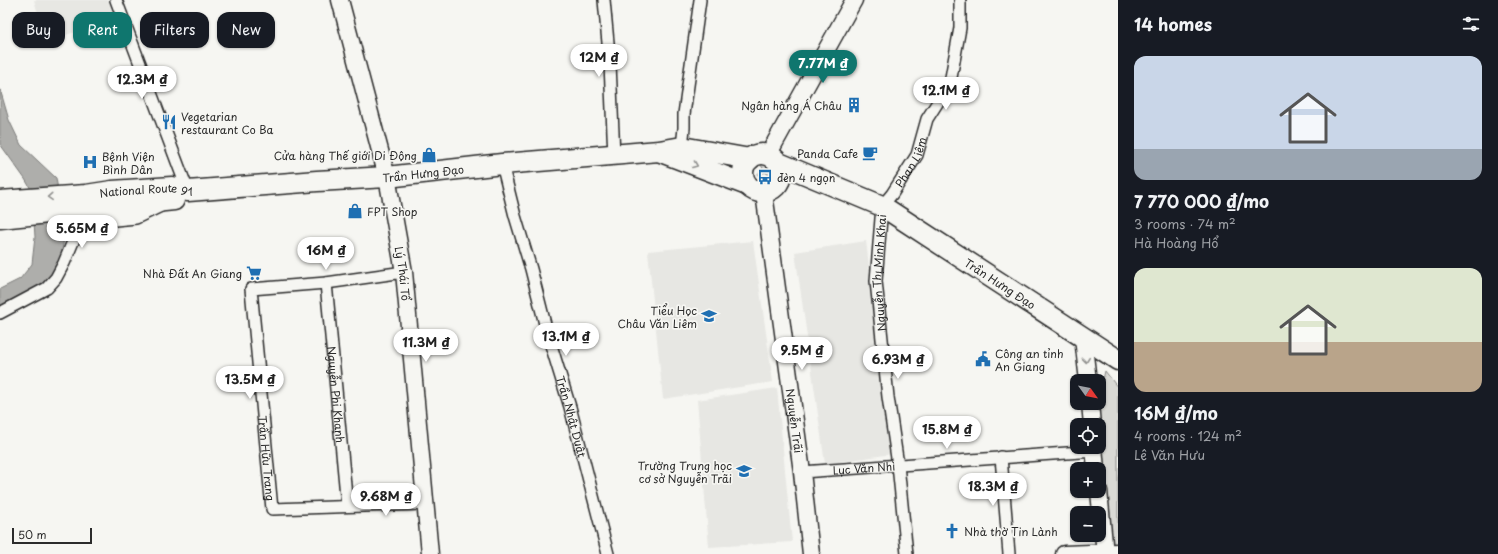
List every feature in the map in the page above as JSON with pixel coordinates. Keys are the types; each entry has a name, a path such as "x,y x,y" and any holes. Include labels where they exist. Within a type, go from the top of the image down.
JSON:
{"highway":[{"name":"Trần Hưng Đạo","path":"181,196 317,181 387,177 502,164 614,156 682,147 766,159 882,206 1118,360"},
{"name":"Trần Hưng Đạo","path":"659,151 761,189 803,184 838,191 882,206"},
{"path":"766,159 782,175 780,181 761,189 744,178 743,171 745,165 766,159"},
{"name":"National Route 91","path":"4,209 181,196"}],"street":[{"path":"0,313 47,288 52,283 64,263 80,225 84,223 136,218 181,196 116,0"},
{"name":"Lý Thái Tổ","path":"340,0 387,177 404,272 430,554"},
{"path":"604,0 610,64 614,156"},
{"path":"682,147 684,114 700,0"},
{"path":"766,159 854,0"},
{"name":"Phan Liêm","path":"882,206 892,194 917,155 927,119 950,83 960,28 960,0"},
{"name":"Trần Nhật Duật","path":"502,164 547,332 570,407 608,554"},
{"name":"Nguyễn Trãi","path":"761,189 802,472 811,554"},
{"name":"Nguyễn Thị Minh Khai","path":"882,206 876,281 907,554"},
{"path":"326,283 404,272"},
{"name":"Trần Hữu Trang","path":"326,283 251,289 272,509 347,506"},
{"name":"Nguyễn Phi Khanh","path":"326,283 347,506"},
{"path":"1084,338 1087,374"},
{"name":"Lục Văn Nhì","path":"802,472 1070,451"},
{"path":"1001,457 1009,554"},
{"path":"1064,554 1109,552 1100,498"},
{"path":"347,506 425,504"}],"shaded area":[{"path":"34,0 109,0 113,12 73,12 73,33 65,35 65,12 38,12"},
{"path":"0,89 9,120 21,145 56,178 65,231 61,257 50,276 34,290 0,310 0,289 20,279 32,264 35,237 32,191 0,144"},
{"path":"771,157 779,167 771,170 771,179 766,172 757,175 763,168 758,161 766,164"},
{"name":"Tiểu Học Châu Văn Liêm","path":"753,241 773,382 663,399 648,251"},
{"path":"866,241 892,454 825,464 795,252"},
{"path":"1105,371 1118,388 1118,554 1107,554 1106,506 1101,506 1101,498 1106,498 1106,462 1099,462 1099,454 1106,454 1106,418 1098,418 1098,410 1106,410 1106,374 1104,374"},
{"name":"Trường Trung học cơ sở Nguyễn Trãi","path":"777,388 792,542 709,547 697,400"}],"place":[{"name":"Ngân hàng Á Châu","path":"854,105"},
{"name":"Vegetarian restaurant Co Ba","path":"169,122"},
{"name":"Panda Cafe","path":"870,153"},
{"name":"Cửa hàng Thế giới Di Động","path":"429,155"},
{"name":"Bệnh Viện Bình Dân","path":"90,162"},
{"name":"đèn 4 ngọn","path":"765,177"},
{"name":"FPT Shop","path":"355,211"},
{"name":"Nhà Đất An Giang","path":"254,273"},
{"name":"Tiểu Học Châu Văn Liêm","path":"709,316"},
{"name":"Công an tỉnh An Giang","path":"983,359"},
{"name":"Trường Trung học cơ sở Nguyễn Trãi","path":"744,471"},
{"name":"Nhà thờ Tin Lành","path":"952,531"}]}
